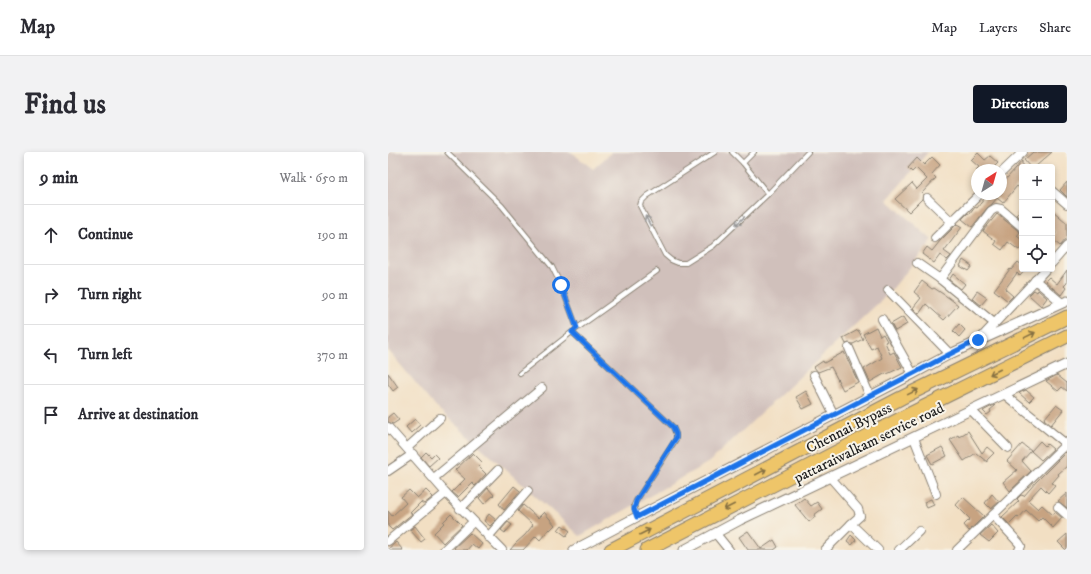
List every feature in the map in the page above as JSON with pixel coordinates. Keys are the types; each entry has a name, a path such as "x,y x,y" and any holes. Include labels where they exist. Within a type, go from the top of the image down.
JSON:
{"highway":[{"name":"Chennai Bypass","path":"611,550 901,398 1067,318"},
{"name":"Chennai Bypass","path":"647,550 908,415 1067,336"}],"street":[{"path":"1007,167 1023,152"},
{"path":"1055,194 1067,204"},
{"path":"927,198 952,222"},
{"path":"935,238 974,200"},
{"path":"940,280 991,211 996,208 1001,209 1019,224"},
{"path":"1055,257 1067,246"},
{"path":"917,263 994,323"},
{"path":"978,340 1043,272"},
{"path":"574,550 950,354 1064,302 1035,280"},
{"path":"888,290 950,354"},
{"path":"882,319 913,374"},
{"path":"849,348 870,396"},
{"name":"pattaraiwalkam service road","path":"684,550 1004,394 1066,366"},
{"path":"814,375 834,415"},
{"path":"434,478 542,388"},
{"path":"957,550 1066,445 1004,394"},
{"path":"971,410 1008,448"},
{"path":"388,471 410,451 440,418"},
{"path":"388,427 460,509 502,550"},
{"path":"914,438 936,494"},
{"path":"460,509 498,470"},
{"path":"825,550 860,516 858,509 830,478"},
{"path":"488,537 528,491"},
{"path":"388,541 446,493"},
{"path":"1058,507 1067,515"},
{"path":"993,516 1019,542 1021,546 1019,550"},
{"path":"444,550 474,522"},
{"path":"851,524 878,550"},
{"path":"899,550 919,531"},
{"path":"716,534 729,550"}],"lane":[{"path":"447,152 502,206 552,266 561,285 577,328"},
{"path":"715,152 647,196 641,202 640,206 665,255 670,260 678,263 686,263 713,246 768,194 808,152"},
{"path":"732,152 768,194"},
{"path":"743,163 754,152"},
{"path":"520,373 577,328 657,271"},
{"path":"572,332 673,427 676,434 676,438 636,501 634,509 637,517"}],"shaded area":[{"path":"388,152 571,152 593,169 612,152 928,152 887,200 932,240 889,293 709,462 580,536 436,407 388,350"}],"building":[{"path":"1033,152 1052,152 1038,164 1027,164 1024,160"},
{"path":"978,153 985,160 990,156 998,163 976,164 971,160"},
{"path":"932,157 940,165 932,174 936,178 922,193 922,199 909,212 895,199 912,183 917,189 927,179 916,168 912,172 908,168 917,158 924,165"},
{"path":"1019,164 1019,188 1017,186 1007,198 1007,178"},
{"path":"1067,182 1067,197 1060,190"},
{"path":"983,200 995,200 972,227 962,219 968,213 970,214 975,207 977,208"},
{"path":"1055,213 1067,223 1067,238 1060,246 1055,242"},
{"path":"997,214 1019,231 1017,236 1019,238 1019,250 1008,242 1002,250 994,244 996,241 983,231"},
{"path":"957,224 962,227 944,251 951,256 947,260 940,255 934,263 922,254 927,247 932,251"},
{"path":"963,260 972,266 968,271 960,266"},
{"path":"1018,262 1019,272 1023,272 1020,276 1017,273 1005,289 1013,296 1008,301 994,290 1010,269 1011,270"},
{"path":"1067,270 1067,283 1064,286 1066,288 1061,295 1045,281 1049,277 1057,284"},
{"path":"953,274 965,284 961,289 949,280"},
{"path":"922,281 958,305 944,320 926,304 919,314 913,308 921,298 914,292"},
{"path":"1034,290 1037,292 1038,290 1047,298 1041,306 1029,295"},
{"path":"977,291 987,298 981,305 972,298"},
{"path":"903,317 907,324 895,331 891,324"},
{"path":"959,324 965,330 959,337 953,331"},
{"path":"876,327 880,336 883,334 887,341 885,342 890,354 894,352 902,367 887,374 886,373 870,382 864,369 882,358 877,346 871,349 863,334"},
{"path":"858,330 863,339 853,344 846,344 843,338"},
{"path":"844,352 858,382 843,390 831,367 818,372 814,367 823,361 824,363"},
{"path":"388,373 398,387 393,391 388,384"},
{"path":"1057,375 1067,383 1067,391 1062,387 1058,391 1046,381"},
{"path":"1026,390 1034,397 1029,402 1019,393"},
{"path":"806,391 813,404 803,409 796,397"},
{"path":"994,405 995,406 990,410 991,412 987,415 983,411"},
{"path":"1056,405 1063,410 1051,425 1044,419"},
{"path":"393,413 399,420 393,424 388,422 388,417"},
{"path":"415,419 420,425 411,433 406,427"},
{"path":"968,431 982,453 987,447 994,453 987,460 987,462 976,453 964,461 950,440 958,435 959,437"},
{"path":"1040,441 1045,446 1047,444 1053,449 1041,460 1031,451"},
{"path":"1022,444 1031,451 1022,461 1031,471 1010,491 1003,482 1017,470 1007,461"},
{"path":"942,447 947,456 932,464 927,455"},
{"path":"1067,451 1067,466 1058,474 1059,475 1052,483 1055,485 1048,493 1041,486 1028,500 1038,509 1042,505 1053,515 1055,512 1062,518 1053,528 1042,517 1038,521 1026,510 1019,518 1017,516 1009,524 1002,517 1019,501 1017,499 1021,495 1024,496"},
{"path":"426,452 431,457 434,454 438,458 429,466 421,457"},
{"path":"473,453 482,462 478,466 486,474 475,486 472,483 458,497 452,492 465,479 455,470"},
{"path":"514,486 520,491 504,510 499,504"},
{"path":"488,488 494,495 484,504 479,498"},
{"path":"409,490 417,498 426,490 433,497 424,504 421,502 410,513 412,514 392,530 388,526 388,511 392,516 406,503 401,497"},
{"path":"1067,493 1067,508 1058,501"},
{"path":"992,494 999,502 991,509 985,503"},
{"path":"963,497 984,516 969,531 964,525 970,519 956,505"},
{"path":"804,498 811,506 817,502 822,509 814,515 815,517 809,522 795,505"},
{"path":"931,499 934,505 927,508 924,502"},
{"path":"523,505 538,518 544,512 555,525 550,530 549,529 540,540 536,536 523,550 510,550 533,525 518,511"},
{"path":"451,514 462,525 443,543 434,533"},
{"path":"489,514 496,520 490,526 484,521"},
{"path":"508,522 512,525 505,533 501,530"},
{"path":"562,525 570,531 566,536 558,530"},
{"path":"991,525 998,533 989,542 980,535"},
{"path":"415,526 425,539 421,542 410,530"},
{"path":"748,531 761,549 774,540 778,547 774,550 748,550 739,537"},
{"path":"470,533 482,544 478,549 472,544 467,550 456,550 454,548"},
{"path":"1067,534 1067,550 1066,550 1058,542"},
{"path":"851,535 856,540 852,545 847,541"},
{"path":"396,542 403,550 388,550 388,549"}],"route":[{"path":"561,285 577,328 572,332 673,427 676,434 676,438 634,505 637,517 978,340"}]}
